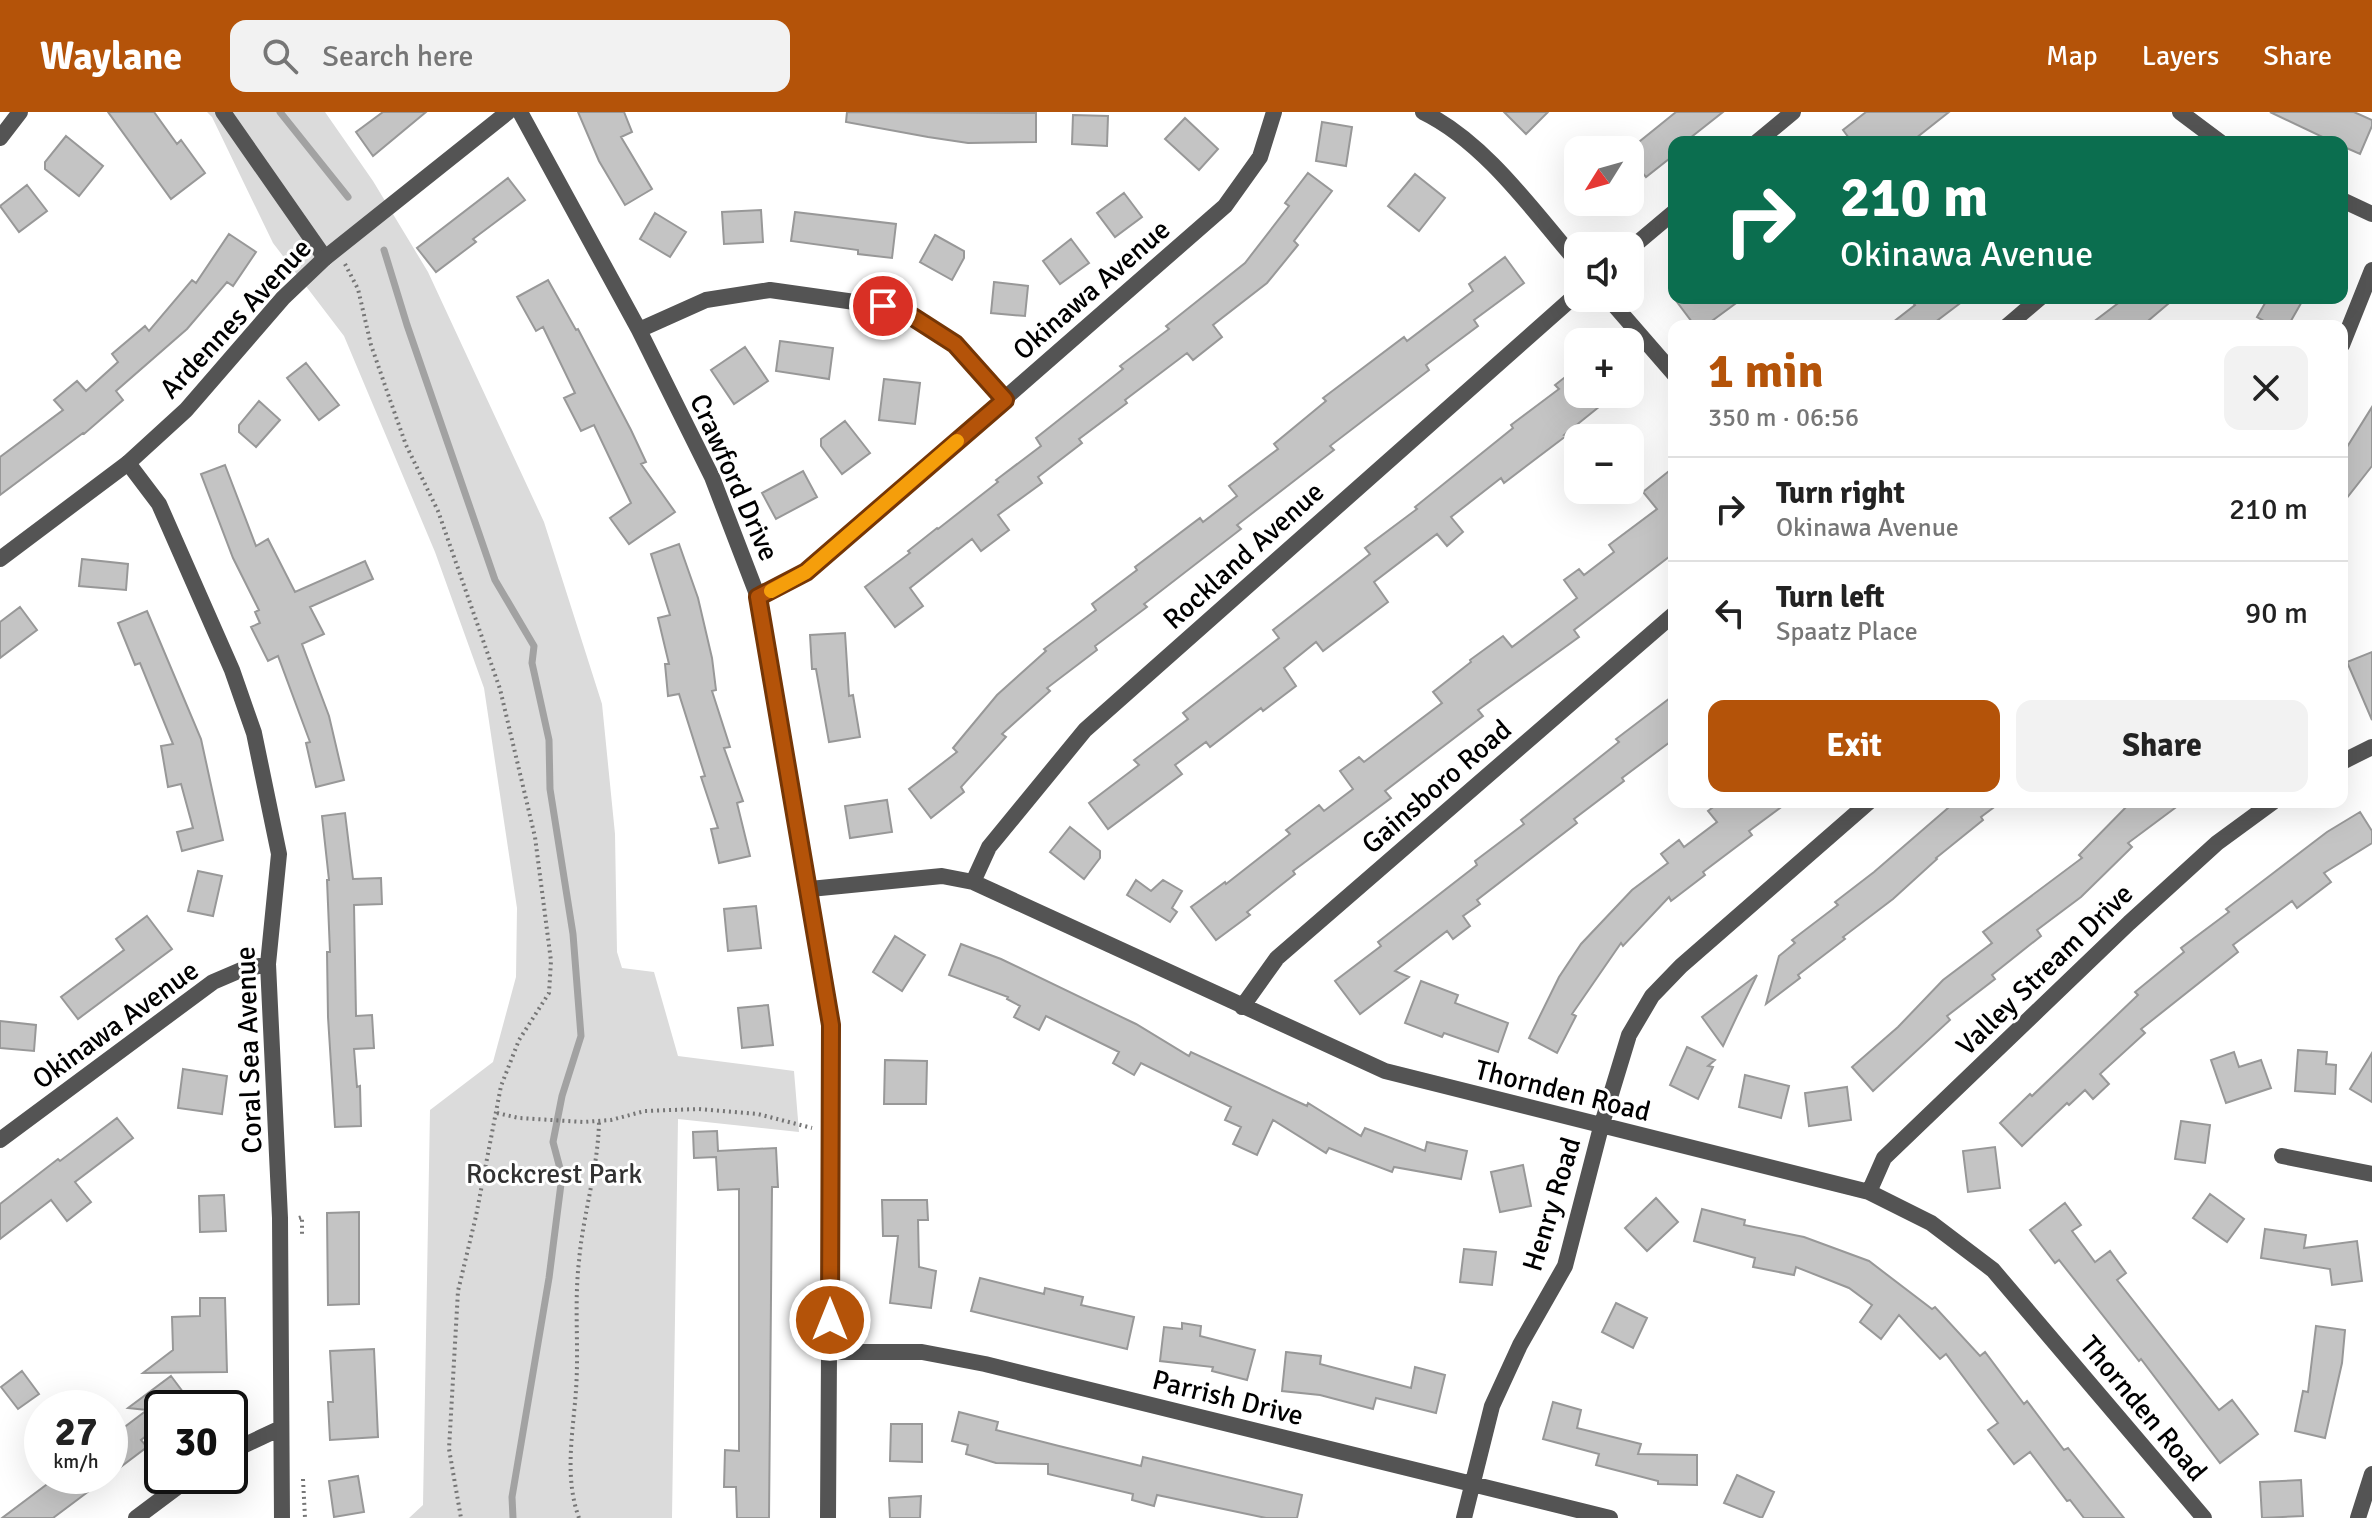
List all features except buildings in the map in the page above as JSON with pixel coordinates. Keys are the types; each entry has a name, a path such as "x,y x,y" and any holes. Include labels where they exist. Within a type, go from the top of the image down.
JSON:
{"street":[{"path":"0,138 20,112"},
{"path":"223,112 331,252"},
{"name":"Ardennes Avenue","path":"0,559 128,463 186,410 283,298 331,252 508,112"},
{"name":"Crawford Drive","path":"520,112 639,330 712,477 758,597 831,1025 828,1518"},
{"name":"Okinawa Avenue","path":"758,597 806,572 1225,206 1260,157 1274,112"},
{"path":"1423,112 1437,119 1489,161 1564,247"},
{"path":"1764,136 1793,112"},
{"path":"2180,112 2210,136"},
{"path":"2348,203 2372,214"},
{"path":"1644,237 1668,217"},
{"path":"2348,330 2372,270"},
{"path":"639,330 706,300 770,290 883,306 913,317 955,344 1005,400"},
{"path":"2014,320 2033,304"},
{"name":"Rockland Avenue","path":"973,882 989,847 1085,730 1564,305"},
{"path":"1620,312 1668,367"},
{"name":"Coral Sea Avenue","path":"128,463 159,504 232,670 254,733 279,854 268,964 280,1218 282,1518"},
{"name":"Gainsboro Road","path":"1242,1007 1277,958 1668,619"},
{"path":"2348,759 2372,747"},
{"name":"Henry Road","path":"1464,1518 1492,1406 1520,1345 1565,1266 1601,1127 1629,1035 1652,996 1681,966 1862,808"},
{"name":"Valley Stream Drive","path":"1869,1192 1884,1158 2129,923 2217,843 2265,808"},
{"name":"Thornden Road","path":"810,889 942,876 973,882 1385,1071 1869,1192 1931,1223 1993,1270 2204,1518"},
{"name":"Okinawa Avenue","path":"0,1140 213,982 241,970 268,964"},
{"path":"2282,1156 2372,1174"},
{"name":"Parrish Drive","path":"830,1352 922,1352 985,1364 1610,1518"},
{"path":"248,1444 281,1428"},
{"path":"2358,1518 2372,1474"},
{"path":"136,1518 168,1494"}],"path":[{"path":"331,252 358,289 384,384 406,445 438,511 500,689 535,837 551,961 549,993 510,1060 461,1270 454,1324 455,1368 449,1449 461,1518"},
{"path":"497,1113 599,1122 645,1111 699,1109 758,1114 796,1126 831,1129"},
{"path":"579,1518 570,1462 579,1354 578,1264 599,1147 599,1122"}],"green space":[{"name":"Rockcrest Park","path":"207,112 325,112 373,181 428,272 544,522 602,704 615,834 617,952 622,968 654,972 678,1056 794,1071 799,1132 678,1119 672,1518 409,1518 423,1505 430,1110 493,1062 516,977 517,908 484,688 435,552 344,336 273,243"}],"waterway":[{"path":"280,112 348,197"},
{"path":"384,250 495,580 534,646 532,663 549,740 550,789 573,934 581,1036 562,1096 553,1142 562,1176 549,1278 512,1497 513,1518"}],"slow traffic":[{"path":"771,591 806,572 957,441"}],"route":[{"path":"830,1320 831,1025 758,597 806,572 1005,400 955,344 913,317 883,306"}]}
